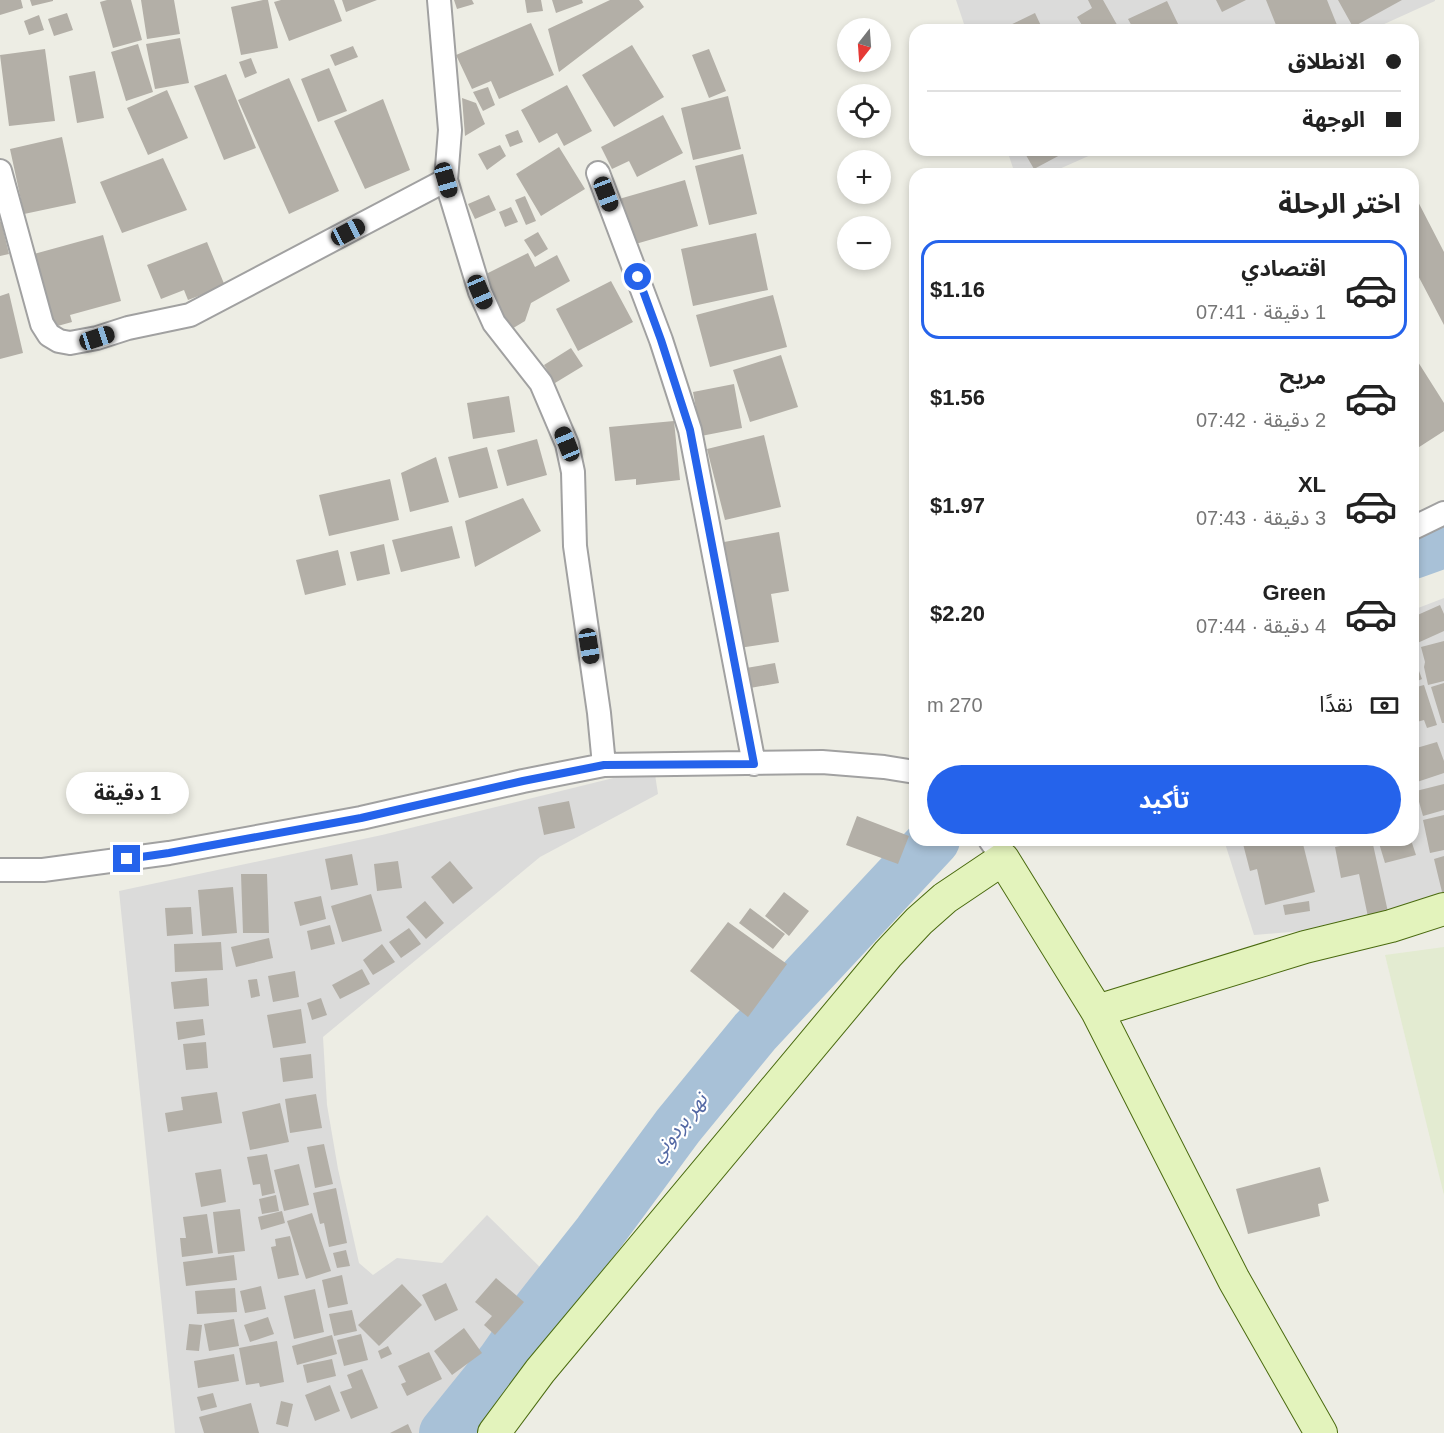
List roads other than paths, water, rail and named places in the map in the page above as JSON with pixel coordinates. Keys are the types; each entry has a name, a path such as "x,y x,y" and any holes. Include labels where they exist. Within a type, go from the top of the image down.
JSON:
{"street":[{"path":"439,0 450,130 446,180 480,292 494,323 541,383 567,444 573,472 575,546 599,713 604,765"},
{"path":"0,171 42,324 49,335 58,341 70,343 190,315 446,180"},
{"path":"598,173 661,340 690,430 754,764"},
{"path":"1419,525 1444,513"},
{"path":"0,870 43,870 169,853 361,818 604,765 822,762 909,771"},
{"path":"494,1433 540,1371 888,954 995,848 1097,1011 1234,1280 1321,1433"},
{"path":"1097,1011 1305,947 1391,926 1444,909"}],"waterway":[{"name":"نهر بردوني","path":"1419,551 1444,542"},
{"name":"نهر بردوني","path":"445,1433 503,1361 539,1309 599,1233 678,1126 755,1032 928,846"}]}
